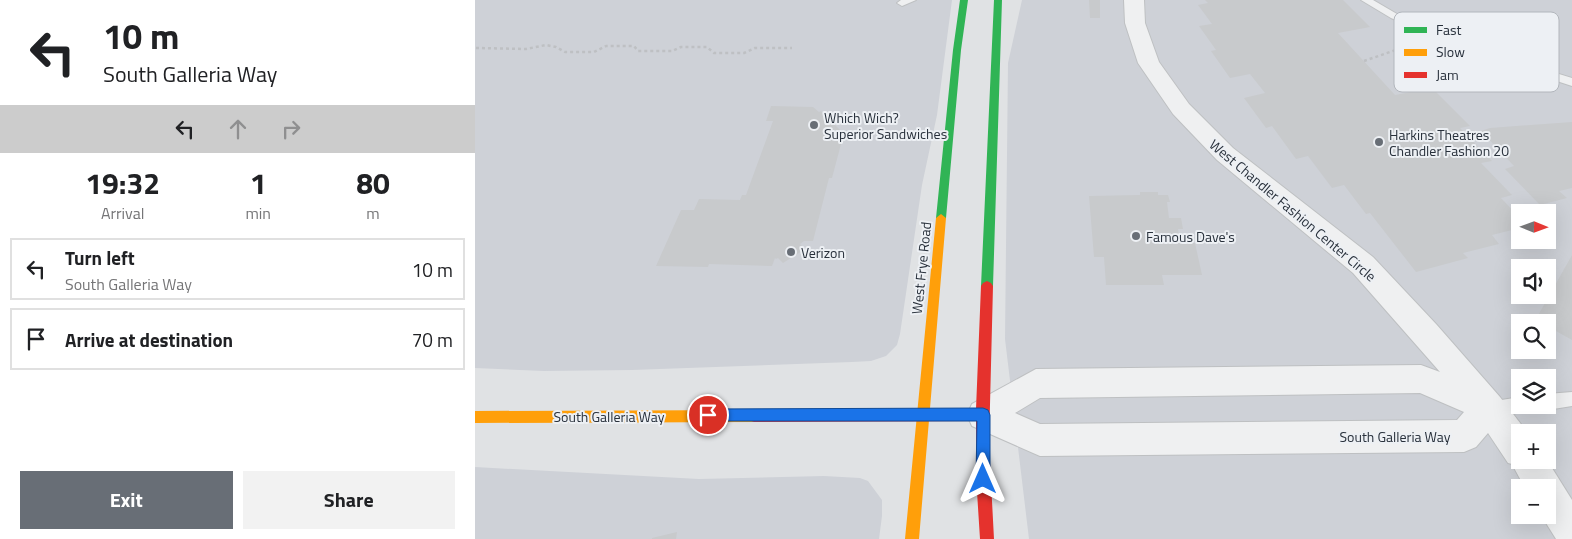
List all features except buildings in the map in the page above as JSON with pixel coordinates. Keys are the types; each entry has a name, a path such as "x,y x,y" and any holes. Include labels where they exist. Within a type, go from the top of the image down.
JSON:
{"street":[{"name":"West Frye Road","path":"912,539 921,414 957,50 964,0"},
{"path":"987,539 984,510 983,415 998,0"},
{"name":"West Chandler Fashion Center Circle","path":"1134,0 1135,23 1149,63 1181,109 1225,154 1363,265 1426,333 1489,408 1511,439"},
{"path":"983,415 1036,384 1125,382 1421,379 1489,408"},
{"name":"South Galleria Way","path":"475,417 983,415 1040,440 1464,436 1489,408"},
{"path":"1556,506 1572,532"}],"lane":[{"path":"1366,0 1394,16"},
{"path":"1559,78 1572,82"},
{"path":"1556,401 1572,400"},
{"path":"1489,408 1511,406"}],"path":[{"path":"476,48 526,48 534,45 558,46 565,52 594,52 606,46 634,46 638,51 707,47 714,52 744,53 755,48 792,48"},
{"path":"1364,61 1394,51"}],"shaded area":[{"path":"475,0 952,0 937,115 922,185 897,345 886,356 871,361 632,370 544,371 475,368"},
{"path":"1022,0 1572,0 1572,539 1029,539 1005,339 1008,63"},
{"path":"475,467 699,479 824,476 860,478 868,481 882,500 879,539 475,539"}],"traffic: fast":[{"path":"941,218 957,50 964,0"},
{"path":"987,286 998,0"}],"traffic: slow":[{"path":"912,539 941,218"},
{"path":"475,417 754,416"}],"traffic: jam":[{"path":"987,286 983,476 987,539"},
{"path":"754,416 983,415"}],"place":[{"name":"Which Wich? Superior Sandwiches","path":"814,125"},
{"name":"Harkins Theatres Chandler Fashion 20","path":"1379,142"},
{"name":"Famous Dave's","path":"1136,236"},
{"name":"Verizon","path":"791,252"}],"route":[{"path":"708,415 983,415 983,479"}]}
